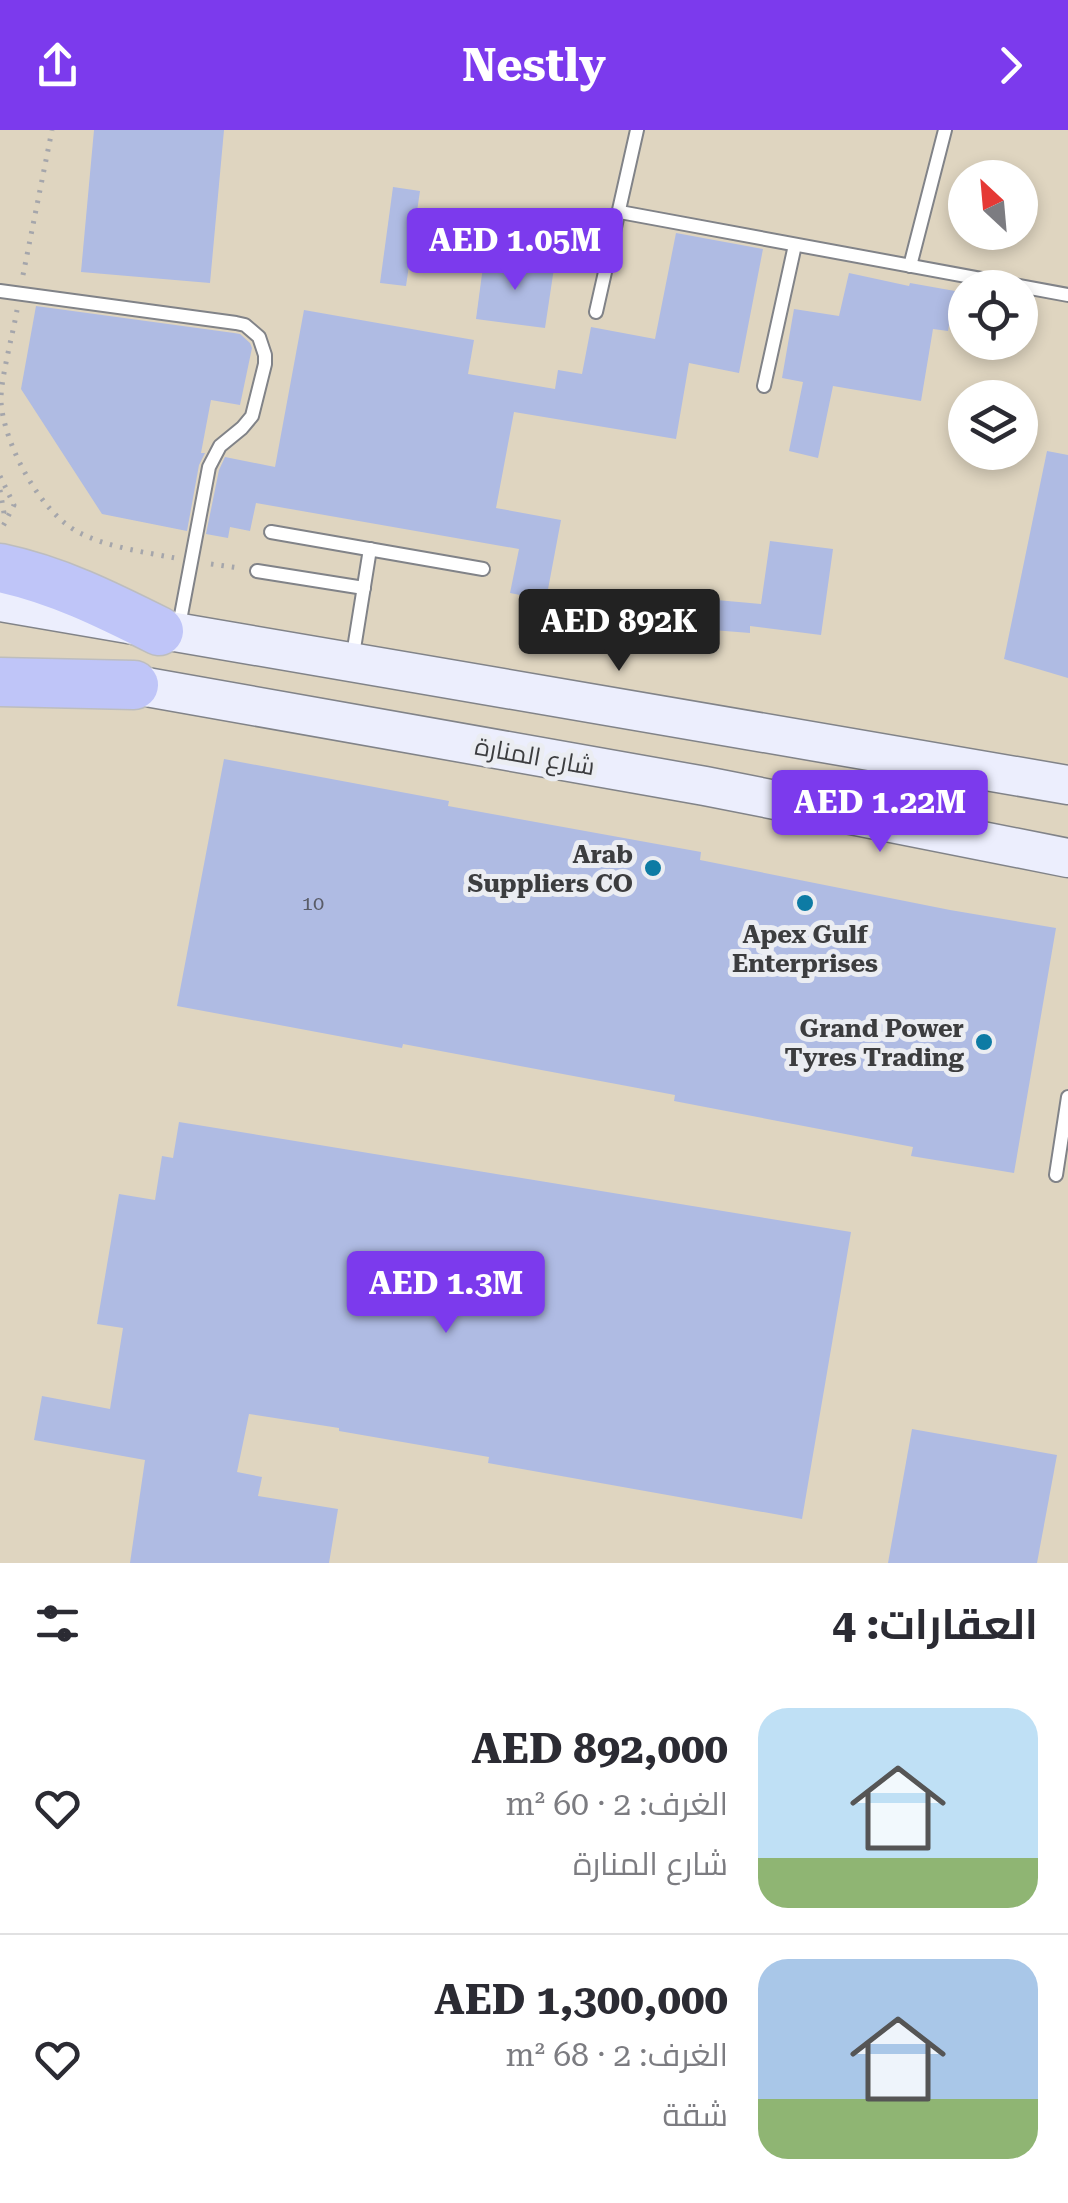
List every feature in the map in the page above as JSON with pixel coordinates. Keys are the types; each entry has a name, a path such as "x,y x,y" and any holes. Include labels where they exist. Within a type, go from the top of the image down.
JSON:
{"highway":[{"path":"0,568 71,589 168,632"},
{"path":"0,682 134,684"}],"main road":[{"path":"0,602 1068,785"},
{"name":"شارع المنارة","path":"0,662 706,786 1068,858"},
{"path":"1005,774 1068,764"}],"lane":[{"path":"596,312 636,130"},
{"path":"910,266 944,130"},
{"path":"620,212 1068,295"},
{"path":"764,386 795,244"},
{"path":"0,291 236,322 253,330 263,346 264,364 252,416 220,446 209,467 168,632"},
{"path":"271,532 483,568"},
{"path":"351,663 370,549"},
{"path":"257,571 364,588"},
{"path":"1056,1175 1068,1097"}],"path":[{"path":"52,130 1,399 24,472 46,503 76,532 154,554"},
{"path":"0,476 14,505 0,532"},
{"path":"0,490 4,513 0,520"}],"shaded area":[{"path":"0,130 1068,130 1068,1563 0,1563"}],"building":[{"path":"94,130 224,130 210,283 81,272"},
{"path":"393,187 420,191 406,286 380,283"},
{"path":"676,233 763,249 739,373 689,363 676,439 514,412 496,508 561,520 546,600 510,593 519,549 256,503 250,531 230,527 228,538 206,534 225,457 275,467 304,310 474,340 468,374 555,389 558,370 582,374 591,327 655,339"},
{"path":"484,259 554,268 545,328 476,319"},
{"path":"849,273 948,290 948,331 933,329 921,401 833,386 818,458 789,451 803,382 782,378 794,309 839,316"},
{"path":"36,306 240,334 250,343 240,405 211,400 201,453 205,453 199,465 187,531 102,514 21,389"},
{"path":"1047,451 1068,455 1068,678 1004,659"},
{"path":"770,541 833,549 821,635 750,626 750,633 677,624 683,597 761,604"},
{"path":"224,759 449,801 448,806 701,852 700,860 1056,928 1014,1173 911,1156 913,1147 674,1101 675,1095 177,1006"},
{"path":"179,1122 851,1232 802,1519 488,1463 489,1457 249,1414 237,1472 262,1477 258,1496 338,1509 329,1563 130,1563 145,1460 34,1440 42,1396 110,1409 123,1328 97,1324 119,1194 155,1200 162,1156 173,1158"},
{"path":"912,1429 1057,1455 1037,1563 888,1563"}],"place":[{"name":"Arab Suppliers CO","path":"653,868"},
{"name":"Apex Gulf Enterprises","path":"805,903"},
{"name":"Grand Power Tyres Trading","path":"984,1042"}]}
